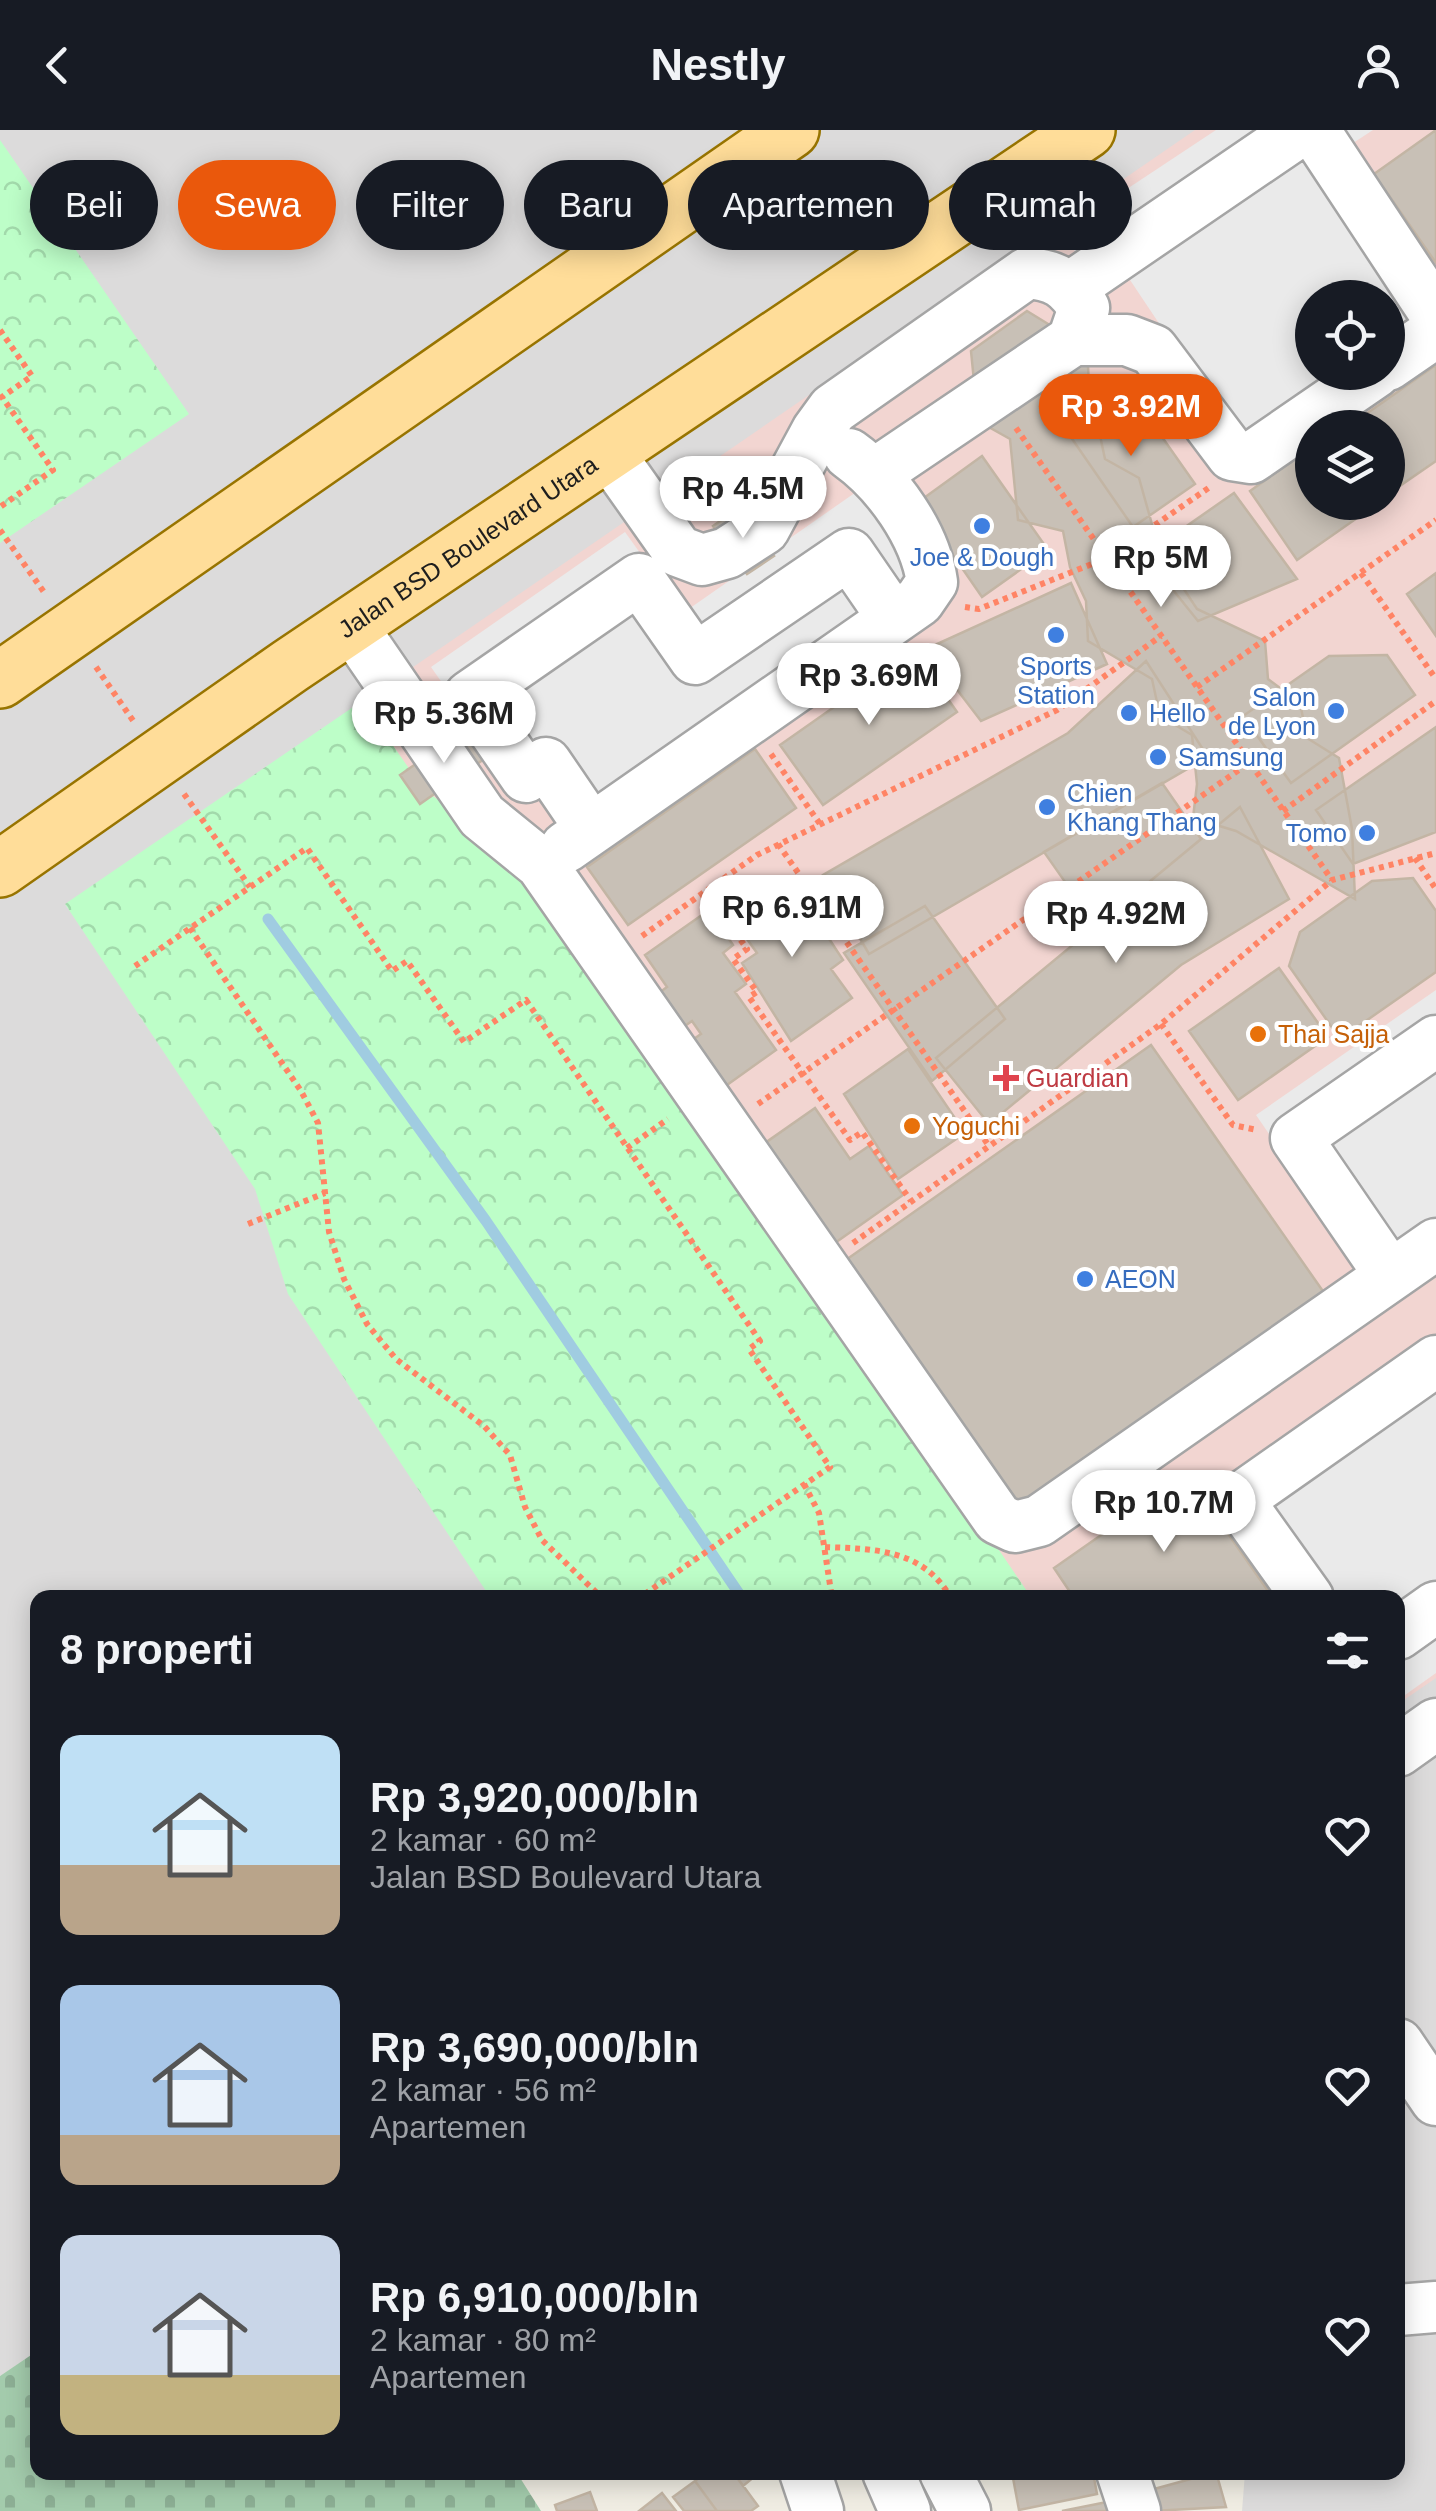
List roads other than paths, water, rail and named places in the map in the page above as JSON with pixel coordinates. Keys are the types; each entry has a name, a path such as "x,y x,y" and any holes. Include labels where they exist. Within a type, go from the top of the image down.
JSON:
{"main road":[{"path":"0,680 791,130"},
{"name":"Jalan BSD Boulevard Utara","path":"0,868 351,626 1087,130"}],"street":[{"path":"1071,287 1301,130"},
{"path":"1314,130 1436,315"},
{"path":"608,452 678,551 702,560 727,553 764,529 816,431 834,409 1027,273 1050,274 1071,287 1084,308 1073,340"},
{"path":"1405,353 1436,332"},
{"path":"876,473 1073,340 1127,340 1153,350 1232,456 1251,458 1350,390"},
{"path":"541,864 906,610 932,582 928,555 876,473 816,431"},
{"path":"591,829 546,763 526,777 470,696 639,579 695,660 848,554 906,610"},
{"path":"351,626 482,816 541,864 998,1519 1015,1528 1039,1521 1436,1244"},
{"path":"1390,1275 1296,1138 1436,1041"},
{"path":"1302,1590 1238,1500 1436,1361"},
{"path":"1405,1629 1436,1607"},
{"path":"1405,1746 1436,1724"},
{"path":"1405,2054 1436,2100"},
{"path":"1405,2309 1436,2307"},
{"path":"891,2480 905,2511"},
{"path":"949,2480 965,2511"},
{"path":"1125,2480 1135,2511"}],"waterway":[{"path":"268,919 486,1221 737,1590"}],"place":[{"name":"Joe & Dough","path":"982,526"},
{"name":"Sports Station","path":"1056,635"},
{"name":"Salon de Lyon","path":"1336,711"},
{"name":"Hello","path":"1129,713"},
{"name":"Samsung","path":"1158,757"},
{"name":"Chien Khang Thang","path":"1047,807"},
{"name":"Tomo","path":"1367,833"},
{"name":"Thai Sajja","path":"1258,1034"},
{"name":"Guardian","path":"1006,1078"},
{"name":"Yoguchi","path":"912,1126"},
{"name":"AEON","path":"1085,1279"}]}
